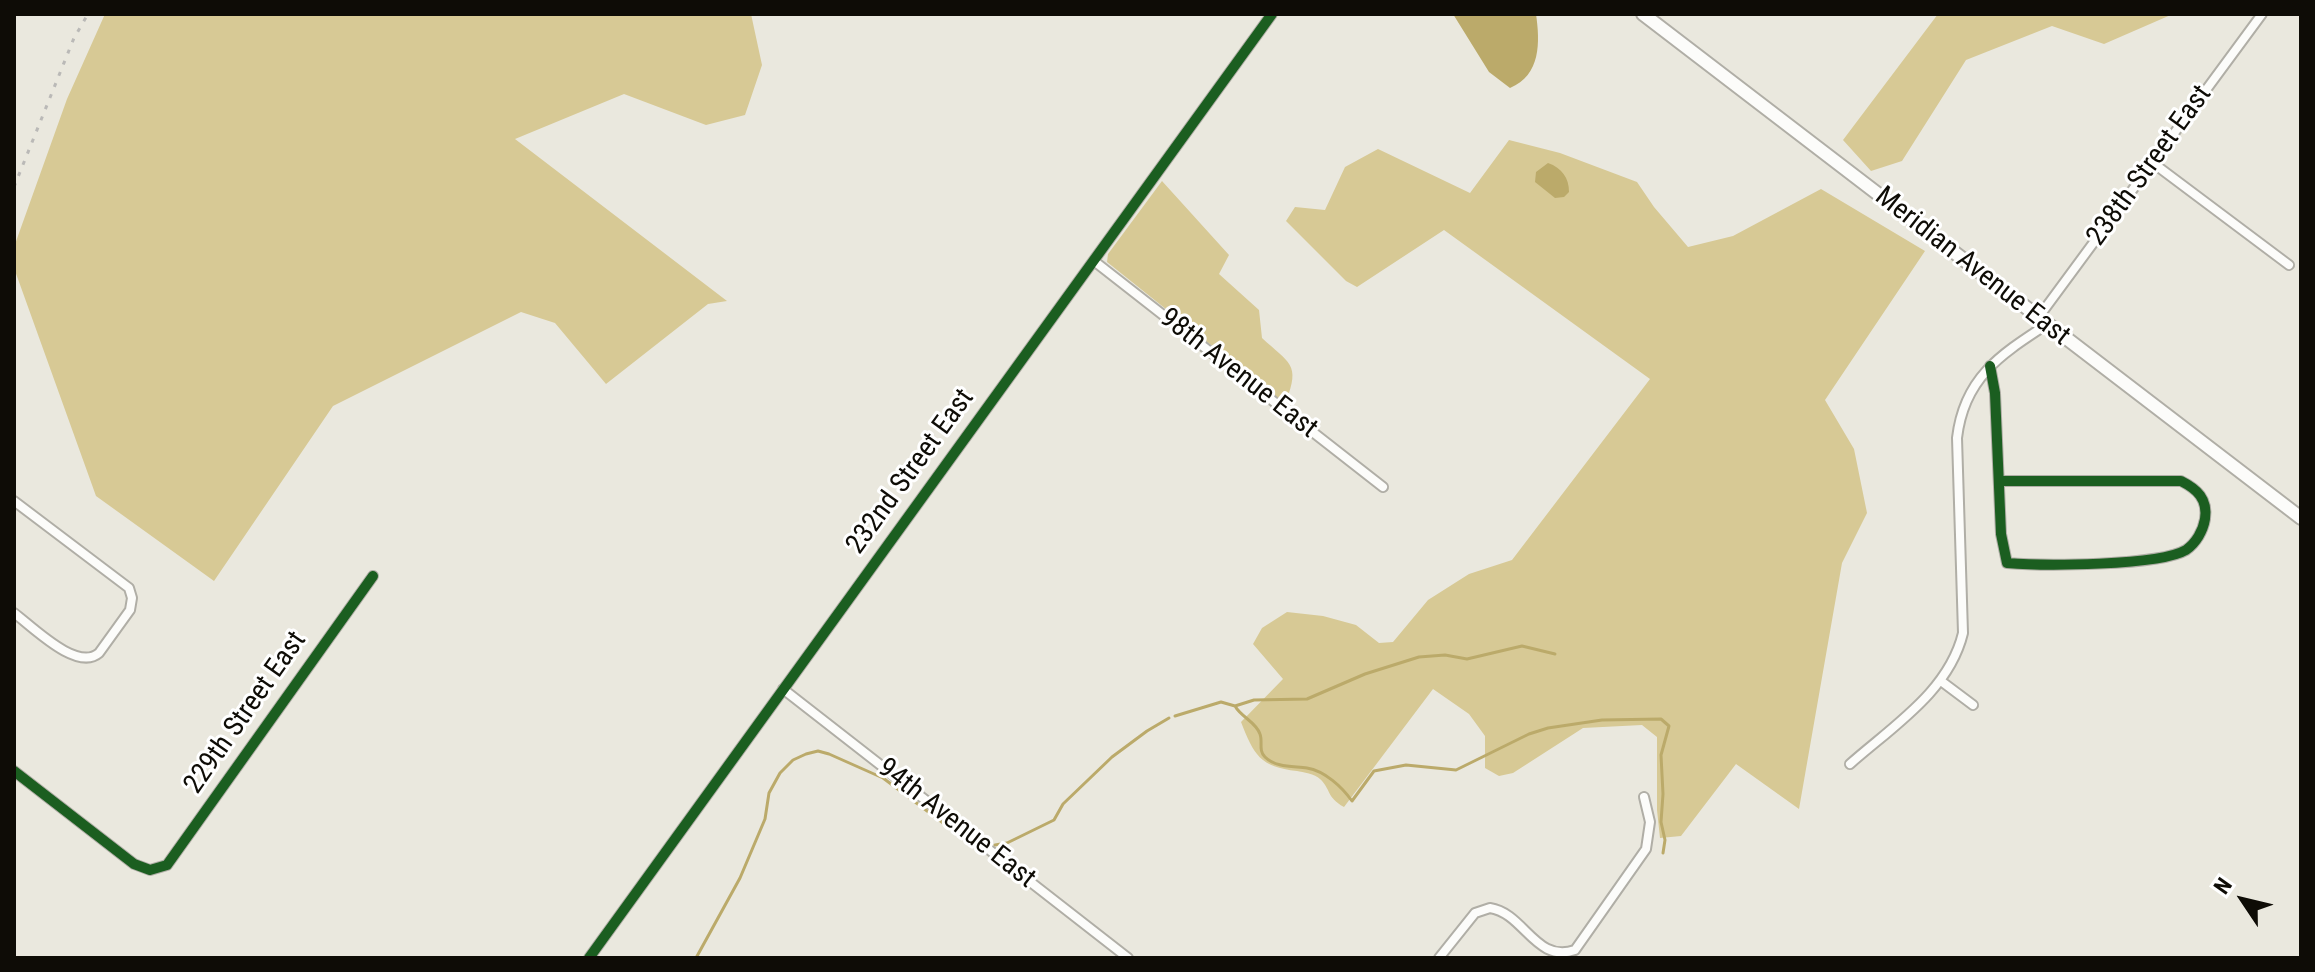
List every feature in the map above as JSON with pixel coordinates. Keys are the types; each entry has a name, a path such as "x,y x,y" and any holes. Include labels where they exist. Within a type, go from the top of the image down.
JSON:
{"main road":[{"name":"Meridian Avenue East","path":"1643,14 2301,518"}],"street":[{"name":"232nd Street East","path":"589,958 1272,14"},
{"name":"238th Street East","path":"1941,681 1957,654 1963,633 1957,438 1967,396 1990,366 2042,322 2262,14"},
{"path":"2153,163 2289,265"},
{"name":"98th Avenue East","path":"1094,261 1383,487"},
{"path":"1990,366 1995,393 2001,534 2007,563 2163,559 2192,545 2204,524 2206,511 2203,499 2191,486 2181,481 1999,481"},
{"path":"14,501 112,573 129,588 132,598 126,618 94,657 87,659 73,656 14,613"},
{"name":"229th Street East","path":"14,771 134,864 153,869 170,862 373,576"},
{"path":"1850,764 1941,681 1973,705"},
{"name":"94th Avenue East","path":"783,689 1128,958"},
{"path":"1439,958 1468,921 1483,908 1500,910 1548,949 1562,954 1575,950 1646,849 1650,822 1644,797"}],"shaded area":[{"path":"105,14 751,14 762,65 745,115 706,125 624,94 515,139 727,301 708,304 606,384 555,323 521,312 333,406 214,581 96,496 14,268 14,247 67,99"},
{"path":"1453,14 1536,14 1538,46 1528,75 1510,88 1489,72"},
{"path":"1938,14 2173,14 2104,44 2052,26 1966,60 1902,161 1871,171 1843,140"},
{"path":"1509,140 1560,153 1637,182 1688,247 1733,236 1821,189 1925,251 1825,400 1854,449 1867,513 1842,563 1799,809 1736,764 1681,836 1660,838 1657,737 1642,725 1583,728 1513,773 1499,776 1485,768 1485,736 1469,714 1433,689 1344,807 1334,800 1318,777 1266,762 1255,751 1241,722 1283,679 1253,644 1262,628 1287,612 1323,616 1356,625 1379,643 1393,642 1428,600 1469,574 1512,560 1650,379 1444,230 1357,287 1346,281 1286,221 1295,207 1325,210 1345,167 1378,149 1470,193"},
{"path":"1548,163 1561,171 1568,182 1569,192 1564,197 1555,198 1535,182 1536,172"},
{"path":"1162,181 1229,255 1219,274 1259,310 1262,338 1290,365 1292,379 1286,401 1281,401 1107,262 1108,254"}],"waterway":[{"path":"1175,716 1221,702 1235,706 1254,700 1307,699 1365,674 1419,657 1445,655 1467,659 1522,646 1555,654"},
{"path":"1235,706 1258,730 1262,752 1269,761 1320,772 1338,785 1352,801 1374,771 1406,765 1456,770 1529,734 1548,728 1602,720 1661,719 1669,726 1661,755 1663,853"},
{"path":"995,845 1007,843 1054,820 1063,804 1112,757 1169,718"},
{"path":"696,958 740,878 765,819 769,793 780,773 793,760 806,754 818,751 829,754 883,778 978,849"}],"railway":[{"path":"14,187 74,38 88,14"}],"cycle path":[{"path":"589,958 1272,14"},
{"path":"1990,366 1995,393 2001,534 2007,563 2100,564 2172,555 2193,544 2205,519 2205,506 2200,496 2181,481 1999,481"},
{"path":"14,771 134,864 150,870 167,865 373,576"}]}
